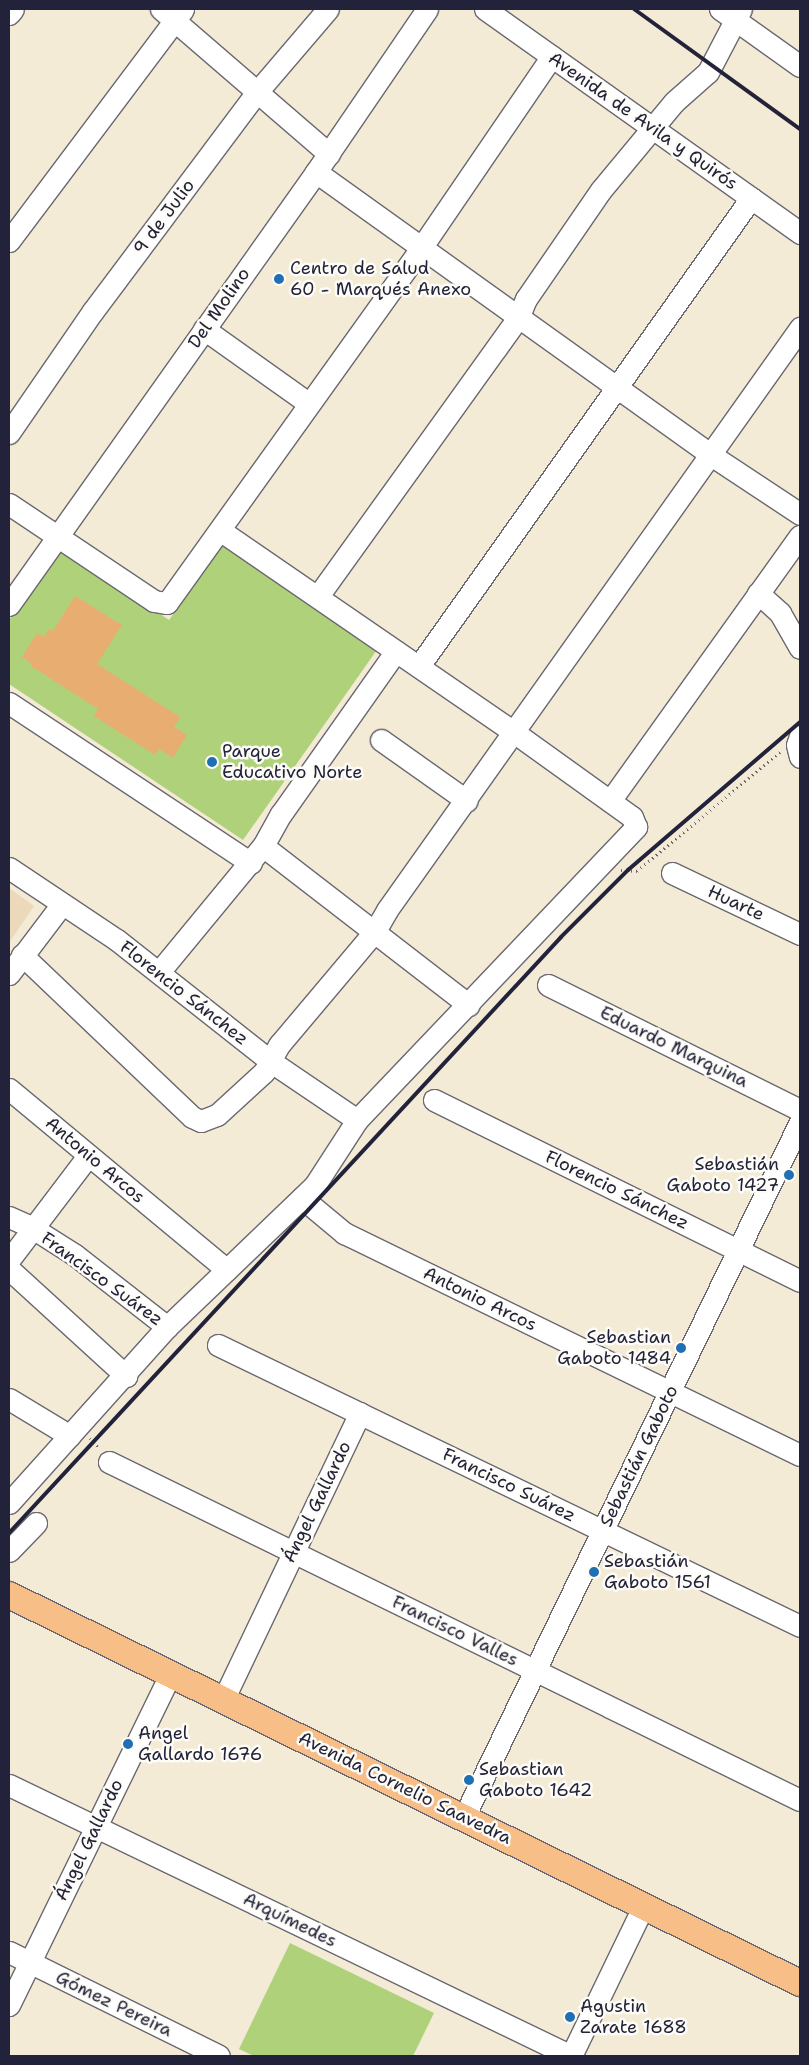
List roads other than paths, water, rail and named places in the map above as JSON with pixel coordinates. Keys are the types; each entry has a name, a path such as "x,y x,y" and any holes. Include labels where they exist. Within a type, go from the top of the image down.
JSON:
{"main road":[{"name":"Avenida Cornelio Saavedra","path":"9,1595 800,1983"}],"street":[{"path":"9,14 13,9"},
{"name":"9 de Julio","path":"9,433 93,312 257,92 328,9"},
{"name":"Del Molino","path":"9,605 329,154 427,9"},
{"name":"Avenida de Avila y Quirós","path":"485,9 800,233"},
{"path":"9,241 173,12 257,92 329,154"},
{"path":"318,596 519,316 526,298 601,190 674,102 708,72 732,12 800,66"},
{"path":"9,504 154,601 167,603 222,531 308,403 421,248 552,56"},
{"path":"316,172 711,455 800,514"},
{"path":"419,666 751,198"},
{"path":"22,955 195,1120 202,1121 217,1115 264,1072 270,1061 328,985 375,931 387,910 515,733 800,328"},
{"path":"204,329 308,403"},
{"path":"9,1503 126,1376 167,1327 302,1198 323,1174 357,1120 631,835 636,821 515,733 222,531"},
{"path":"610,801 800,536"},
{"path":"758,594 780,612 800,648"},
{"path":"159,972 251,863 281,814 396,651"},
{"path":"9,703 251,863"},
{"path":"380,740 466,801"},
{"path":"263,846 469,1005"},
{"name":"Florencio Sánchez","path":"9,868 159,972 270,1061 357,1120"},
{"name":"Huarte","path":"672,873 800,934"},
{"path":"9,974 62,904"},
{"name":"Eduardo Marquina","path":"548,985 800,1110"},
{"name":"Antonio Arcos","path":"9,1089 227,1270"},
{"name":"Florencio Sánchez","path":"434,1100 800,1281"},
{"name":"Sebastián Gaboto","path":"464,1817 800,1122"},
{"path":"9,1260 31,1228 88,1156"},
{"name":"Antonio Arcos","path":"302,1198 344,1233 800,1455"},
{"name":"Francisco Suárez","path":"9,1217 31,1228 102,1274 167,1327"},
{"path":"9,1269 126,1376"},
{"name":"Francisco Suárez","path":"218,1345 800,1626"},
{"path":"9,1399 75,1431"},
{"name":"Ángel Gallardo","path":"223,1700 360,1413"},
{"name":"Francisco Valles","path":"109,1462 800,1800"},
{"path":"9,1551 36,1524"},
{"name":"Ángel Gallardo","path":"9,2005 170,1675"},
{"name":"Arquímedes","path":"9,1784 571,2056"},
{"path":"571,2056 644,1905"},
{"name":"Gómez Pereira","path":"9,1952 219,2056"}],"railway":[{"path":"634,9 800,129"},
{"path":"9,1533 561,937 628,870 800,722"}],"place":[{"name":"Centro de Salud 60 - Marqués Anexo","path":"279,279"},
{"name":"Parque Educativo Norte","path":"212,762"},
{"name":"Sebastián Gaboto 1427","path":"789,1175"},
{"name":"Sebastian Gaboto 1484","path":"681,1348"},
{"name":"Sebastián Gaboto 1561","path":"594,1572"},
{"name":"Angel Gallardo 1676","path":"128,1744"},
{"name":"Sebastian Gaboto 1642","path":"469,1780"},
{"name":"Agustin Zarate 1688","path":"570,2017"}]}
